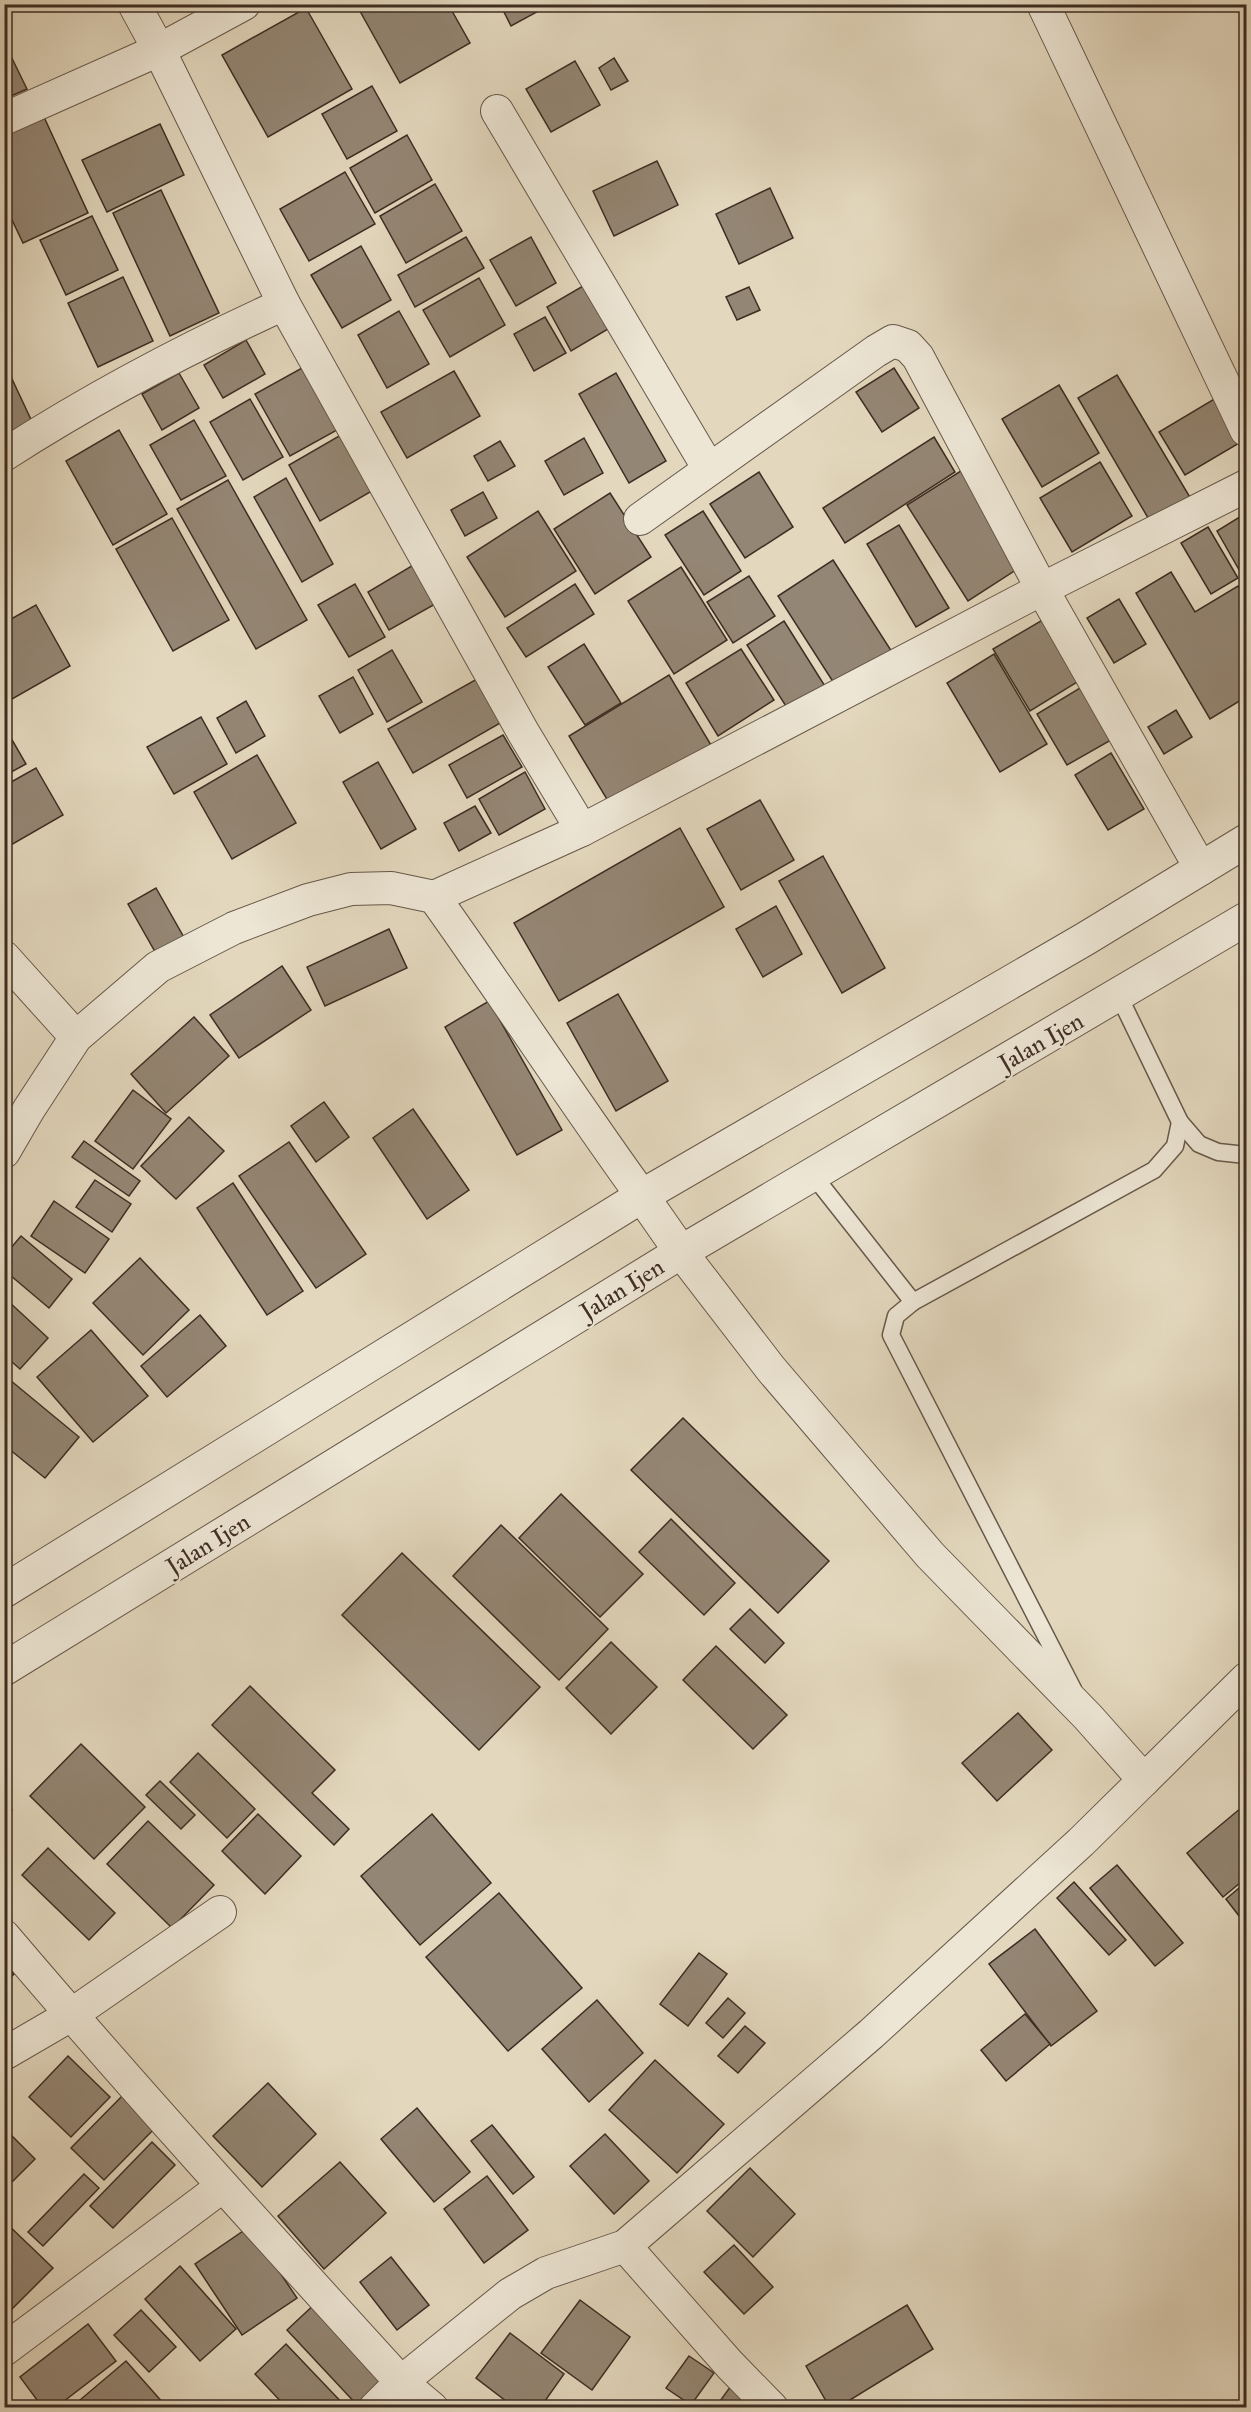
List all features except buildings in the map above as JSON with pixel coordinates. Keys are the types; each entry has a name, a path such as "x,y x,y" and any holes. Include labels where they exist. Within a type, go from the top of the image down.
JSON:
{"street":[{"path":"134,4 284,304 523,732 582,831"},
{"path":"4,118 159,50 244,4"},
{"path":"1043,4 1246,430"},
{"path":"497,111 709,469"},
{"path":"4,455 110,390 204,340 284,304"},
{"path":"640,519 876,351 893,341 908,346 918,357 1042,589 1201,869"},
{"path":"4,1152 76,1037 158,967 234,928 308,900 351,889 392,888 434,897 582,831 1042,589 1246,486"},
{"path":"4,1591 642,1196 1085,939 1246,841"},
{"path":"434,897 681,1252 771,1369 930,1555 1088,1717 1144,1780"},
{"name":"Jalan Ijen","path":"4,1669 681,1252 1119,996 1246,919"},
{"path":"4,957 76,1037"},
{"path":"375,2408 402,2382 510,2294 546,2273 625,2246 871,2034 1081,1842 1246,1679"},
{"path":"4,2054 71,2014 220,1912"},
{"path":"4,1936 223,2186 402,2382 432,2408"},
{"path":"4,2350 223,2186"},
{"path":"625,2246 730,2365 772,2408"}],"lane":[{"path":"1119,996 1180,1122 1199,1144 1218,1152 1246,1155"},
{"path":"1088,1717 891,1335 896,1316 913,1302 1154,1170 1175,1146 1180,1122"},
{"path":"813,1175 913,1302"}]}
